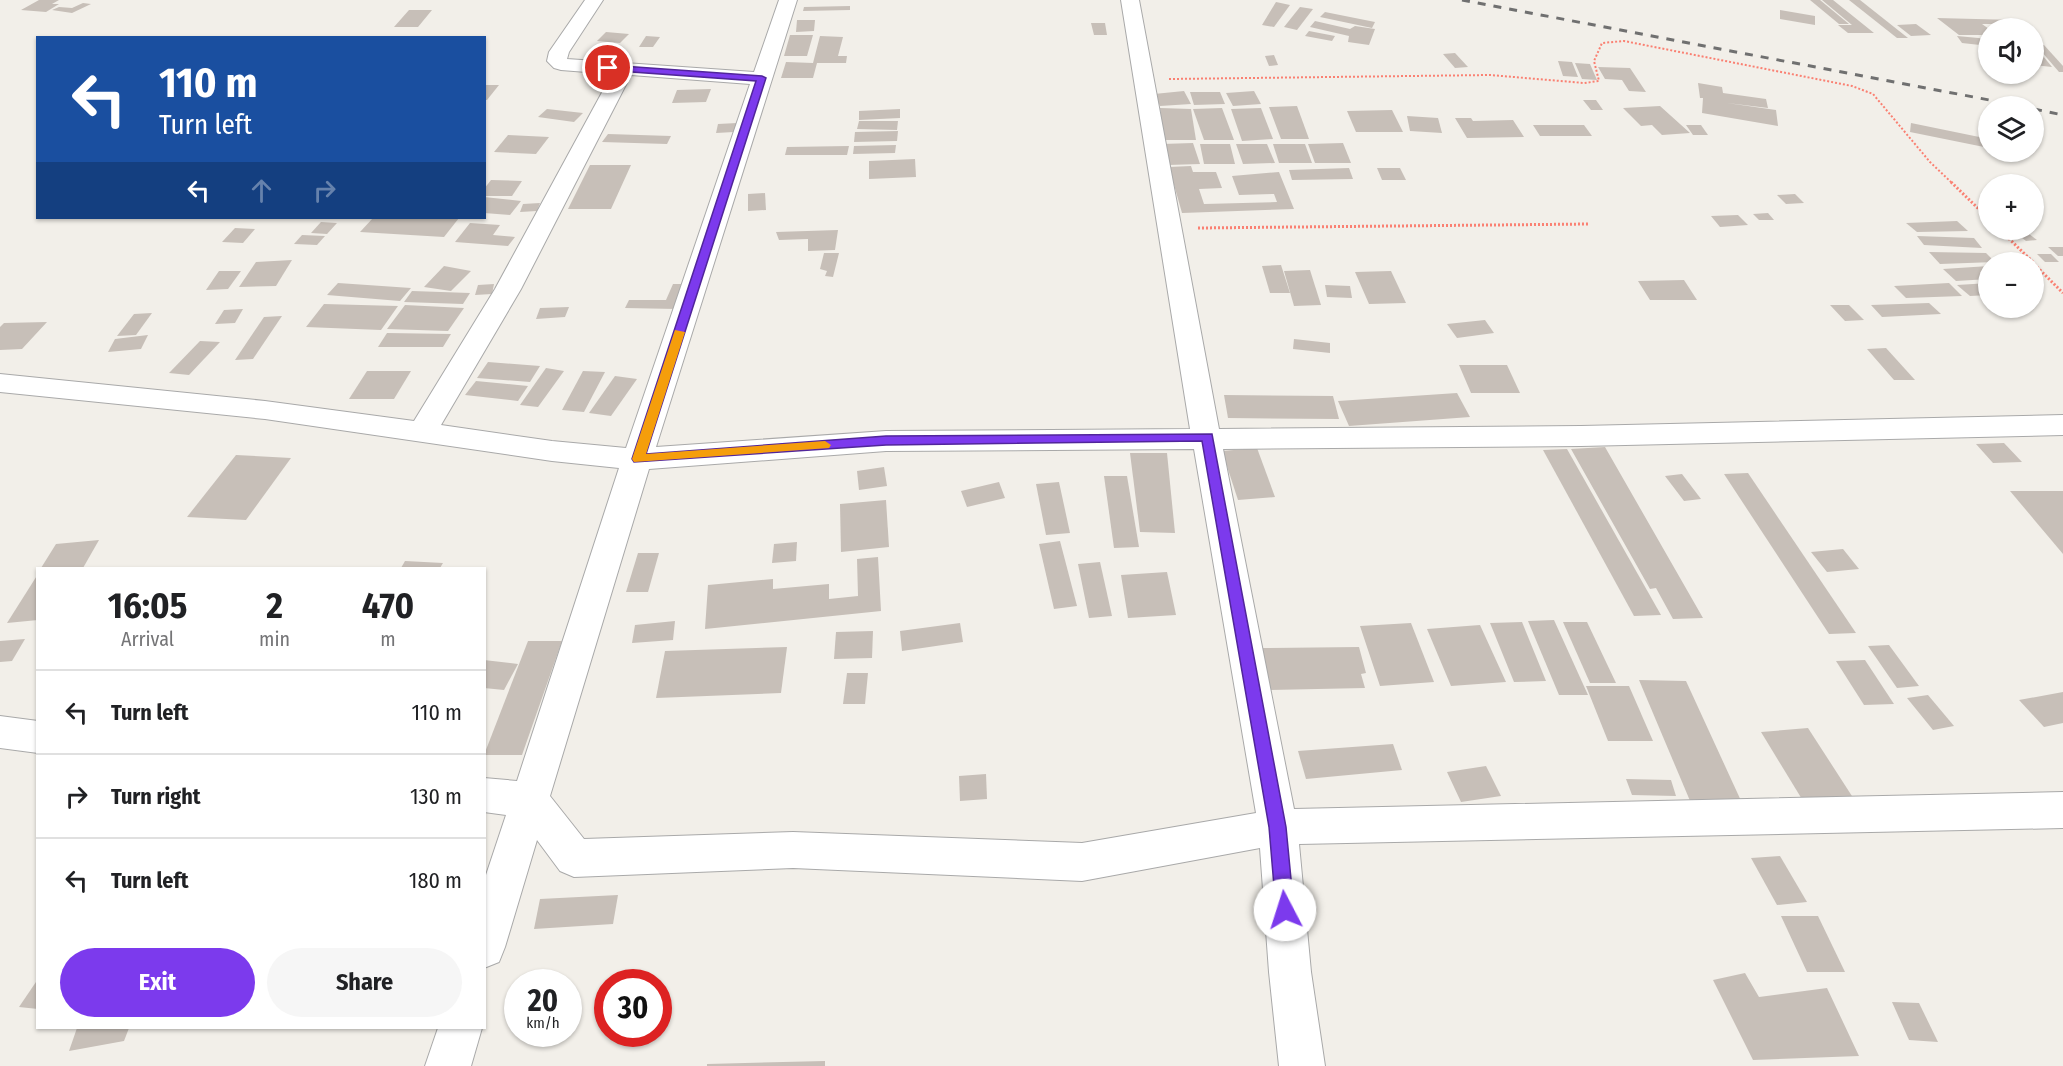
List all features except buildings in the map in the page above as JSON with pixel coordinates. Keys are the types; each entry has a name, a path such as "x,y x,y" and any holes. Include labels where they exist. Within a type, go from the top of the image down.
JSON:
{"street":[{"path":"594,0 559,52 556,61 573,66 762,78"},
{"path":"486,941 638,459 788,0"},
{"path":"1130,0 1168,228 1278,827 1290,972 1302,1066"},
{"path":"423,431 508,290 624,69"},
{"path":"0,383 265,410 552,451 638,459 886,441 1581,436 2063,425"},
{"path":"0,732 36,737"},
{"path":"486,795 530,800 574,858 793,850 1082,862 1278,827 2063,810"},
{"path":"448,1066 460,1029"}],"path":[{"path":"1142,79 1490,75 1584,83 1599,81 1594,60 1602,43 1624,41 1852,86 1873,94 1930,162 1978,208"},
{"path":"1168,228 1590,224"},
{"path":"2010,240 2022,252"},
{"path":"2044,274 2063,293"}],"railway":[{"path":"1462,0 1978,98"},
{"path":"2044,111 2063,115"}],"slow traffic":[{"path":"679,332 638,459 825,445"}],"route":[{"path":"608,68 762,78 638,459 886,441 1208,437 1278,827 1285,910"}]}
